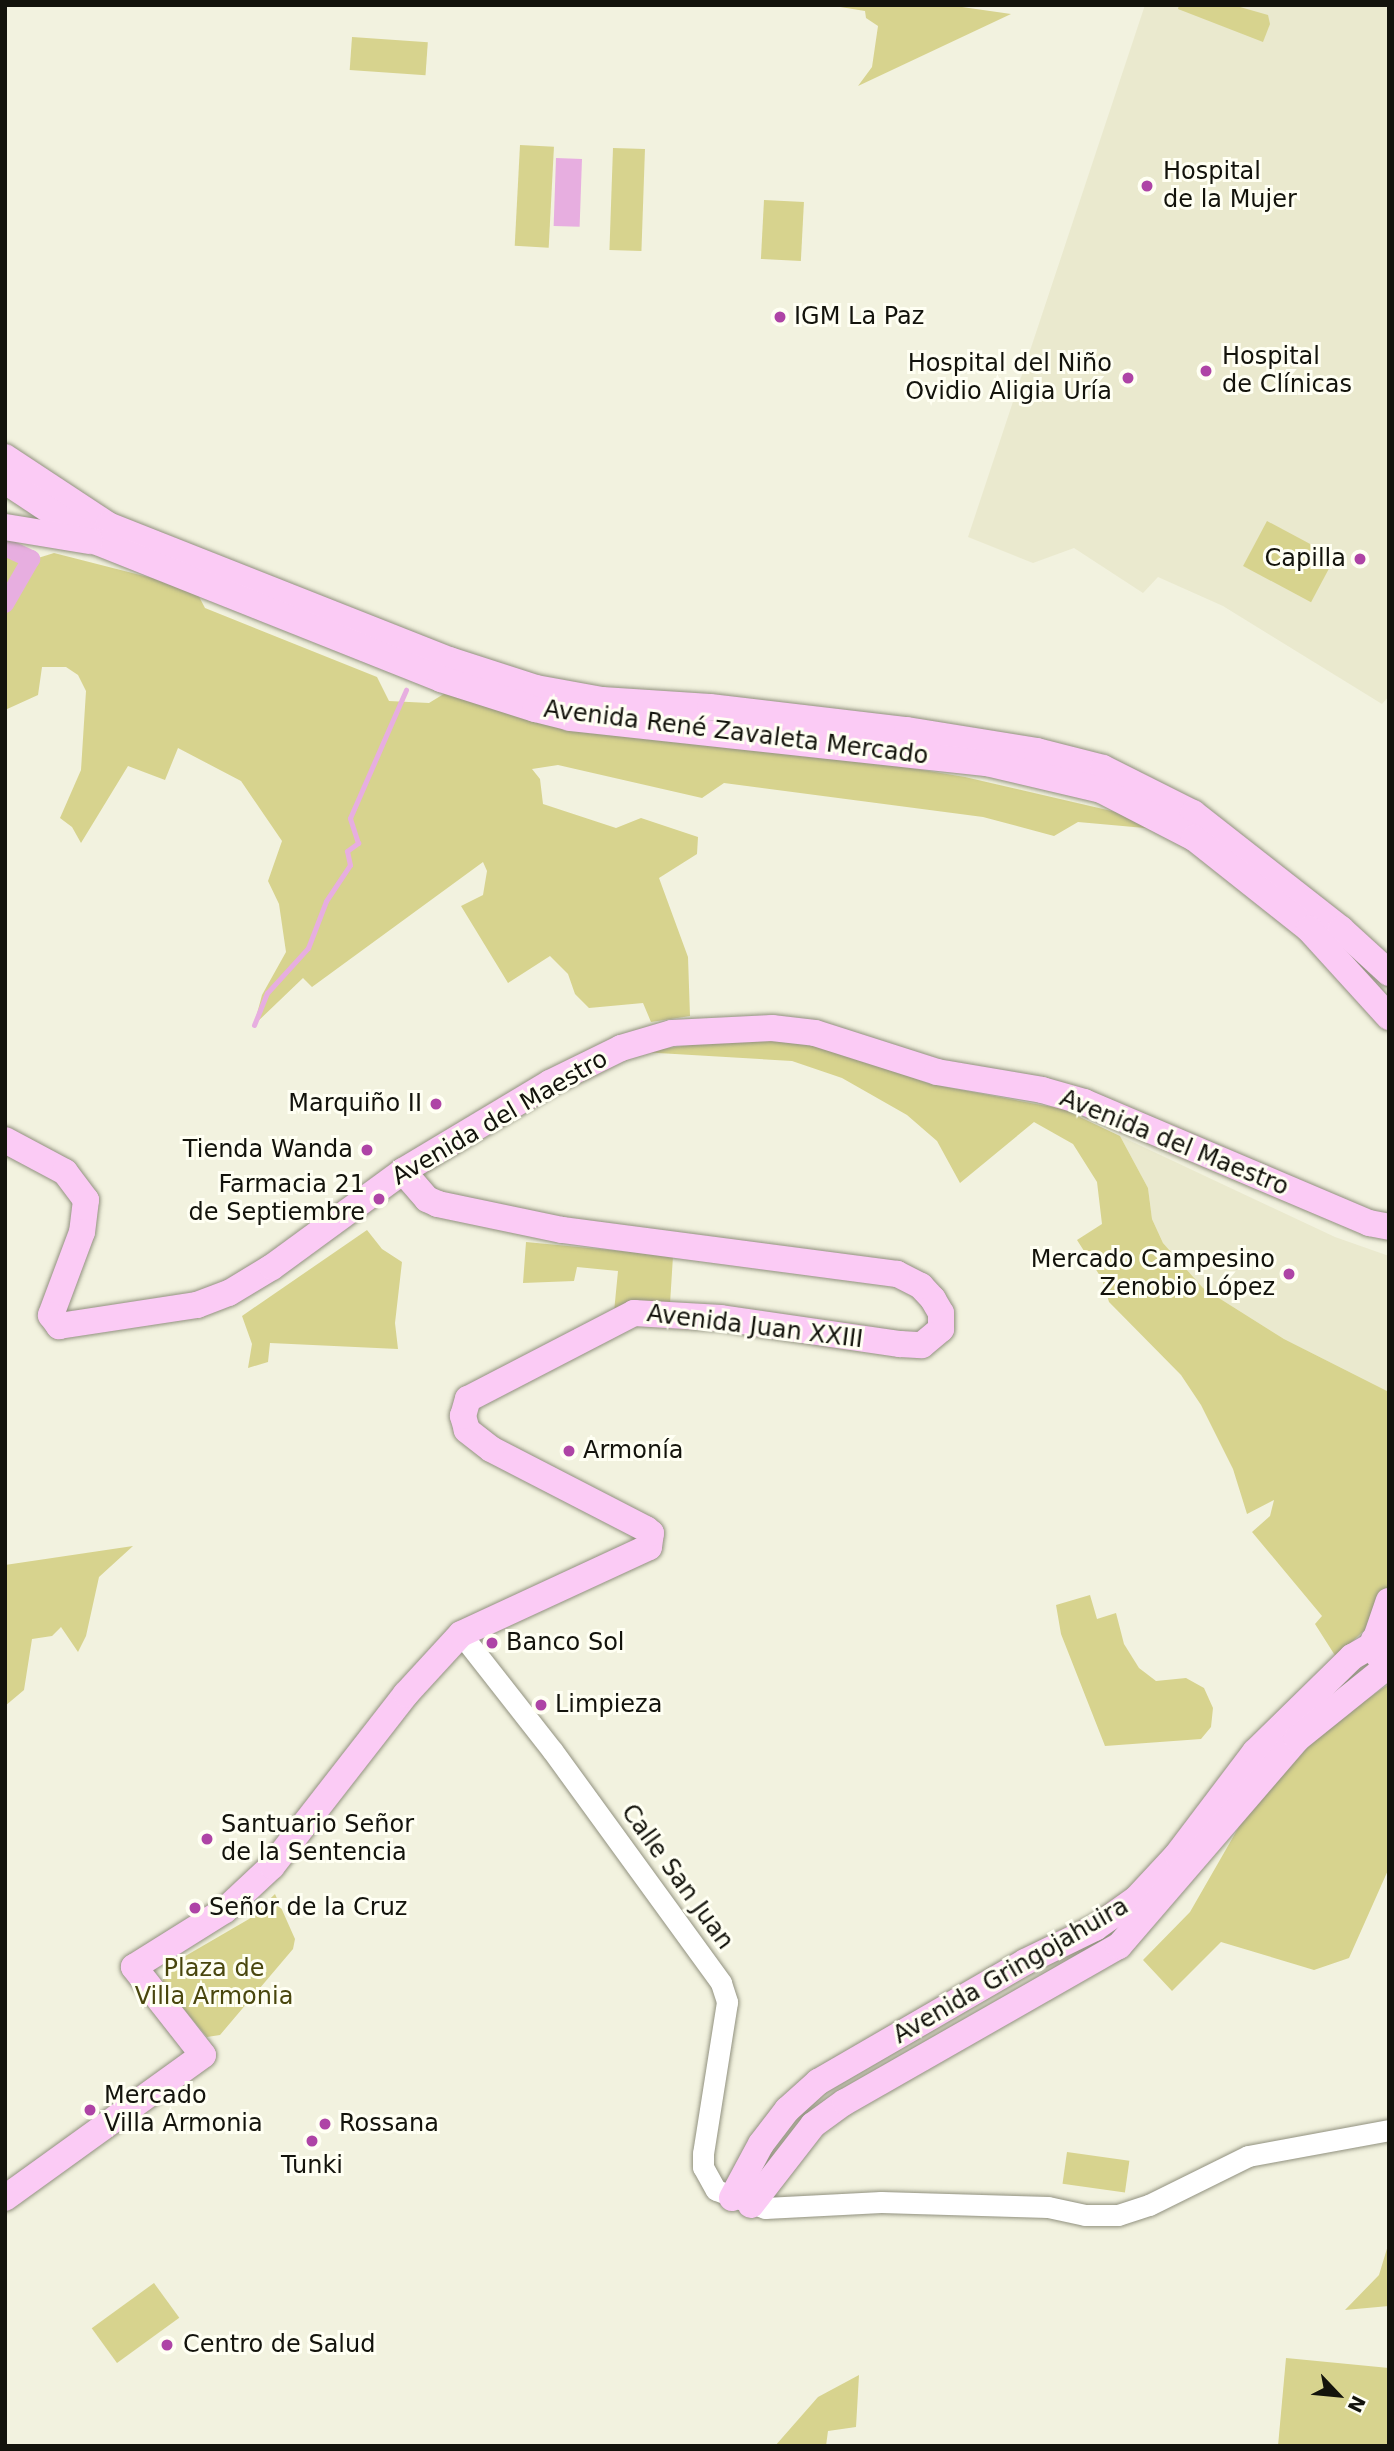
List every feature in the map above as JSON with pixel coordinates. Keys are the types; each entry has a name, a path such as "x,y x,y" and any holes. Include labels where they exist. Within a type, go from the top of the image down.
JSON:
{"main road":[{"name":"Avenida René Zavaleta Mercado","path":"5,457 107,524 449,660 536,688 602,700 710,707 907,730 1037,751 1103,768 1194,813 1341,929 1389,973"},
{"name":"Avenida René Zavaleta Mercado","path":"10,484 97,542 440,679 535,709 570,718 987,763 1101,790 1194,838 1309,929 1389,1017"},
{"path":"5,519 18,504 10,484"},
{"path":"5,527 97,542"},
{"name":"Avenida del Maestro","path":"5,1140 65,1172 86,1200 82,1233 51,1315 59,1326 197,1305 229,1293 272,1268 403,1171 550,1083 621,1048 673,1033 772,1028 815,1033 937,1072 1084,1102 1369,1223 1389,1227"},
{"name":"Avenida Juan XXIII","path":"5,2197 203,2055 134,1966 225,1910 272,1866 406,1694 461,1634 649,1547 652,1541 646,1529 491,1449 467,1430 463,1416 468,1399 634,1313 721,1318 922,1345 941,1329 941,1313 921,1286 897,1274 562,1230 438,1204 427,1199 403,1171"},
{"name":"Avenida Gringojahuira","path":"733,2198 761,2144 787,2110 818,2082 1025,1962 1095,1928 1136,1899 1177,1855 1255,1752 1352,1657 1383,1647 1389,1601"}],"street":[{"name":"Calle San Juan","path":"461,1634 552,1750 721,1983 727,2002 703,2167 733,2198"},
{"path":"733,2198 1048,2207 1085,2215 1118,2215 1149,2206 1248,2156 1389,2130"}],"shaded area":[{"name":"Hospital de Clínicas","path":"1145,5 1389,5 1389,696 1382,704 1223,606 1158,577 1143,593 1074,548 1033,563 968,537"},
{"path":"556,158 582,159 580,227 554,226"},
{"name":"Mercado Campesino Zenobio López","path":"1120,1136 1335,1237 1389,1256 1389,1392 1284,1339 1203,1288 1163,1243 1152,1219 1148,1188"}],"green space":[{"path":"828,5 948,5 1011,14 858,86 872,67 878,26 866,18 865,11"},
{"path":"1179,5 1233,5 1268,15 1270,24 1263,42 1178,9"},
{"path":"352,37 428,42 426,75 350,70"},
{"path":"520,145 554,147 549,248 515,246"},
{"path":"613,148 645,149 641,251 609,250"},
{"path":"764,200 804,202 801,261 761,259"},
{"path":"1267,521 1335,557 1311,602 1243,566"},
{"path":"5,548 22,563 54,553 195,589 205,608 377,677 389,701 429,703 447,692 965,777 1116,812 1156,829 1078,822 1054,836 983,817 724,783 702,798 558,765 532,769 540,779 543,804 616,828 641,818 698,837 697,854 659,878 688,957 690,1016 651,1022 643,1003 589,1008 575,994 568,974 550,956 508,983 461,906 483,895 487,871 483,862 312,987 303,978 254,1025 262,995 286,952 279,904 268,881 282,841 241,781 178,748 165,780 128,766 81,843 72,827 60,818 81,770 86,691 78,675 66,667 42,667 38,695 5,710"},
{"path":"745,1037 835,1049 930,1084 1063,1109 1120,1136 1148,1188 1152,1219 1163,1243 1203,1288 1284,1339 1389,1392 1389,1590 1375,1620 1336,1657 1315,1624 1322,1616 1252,1532 1270,1516 1274,1500 1247,1514 1233,1469 1201,1405 1181,1375 1109,1302 1102,1279 1077,1240 1102,1224 1097,1182 1073,1144 1034,1122 960,1183 937,1141 907,1115 842,1078 792,1061 641,1052"},
{"path":"367,1230 382,1249 402,1262 395,1323 398,1349 270,1343 268,1362 248,1368 252,1344 242,1316"},
{"path":"526,1242 673,1256 670,1304 614,1312 618,1271 577,1267 574,1281 523,1283"},
{"path":"133,1546 99,1577 86,1636 78,1652 61,1627 52,1636 32,1639 24,1690 5,1706 5,1565"},
{"path":"1090,1595 1097,1619 1116,1613 1124,1644 1139,1668 1156,1681 1186,1678 1204,1688 1213,1708 1211,1727 1201,1739 1105,1746 1061,1634 1056,1605"},
{"path":"1389,1684 1389,1868 1349,1958 1314,1970 1221,1942 1172,1991 1143,1960 1190,1912 1244,1818 1325,1728"},
{"name":"Plaza de Villa Armonia","path":"275,1894 295,1939 293,1949 220,2035 207,2037 163,1984 163,1969 249,1919"},
{"path":"1067,2152 1129,2161 1125,2192 1063,2184"},
{"path":"1389,2242 1389,2306 1345,2310 1379,2275"},
{"path":"154,2283 179,2318 117,2363 92,2328"},
{"path":"1286,2358 1389,2368 1389,2446 1278,2446"},
{"path":"859,2375 856,2427 828,2431 826,2446 775,2446 818,2397"}],"waterway":[{"path":"5,547 31,559 5,604"},
{"path":"254,1025 267,993 308,948 326,901 350,865 347,851 358,843 350,818 406,690"}],"place":[{"name":"Hospital de la Mujer","path":"1147,186"},
{"name":"IGM La Paz","path":"780,317"},
{"name":"Hospital de Clínicas","path":"1206,371"},
{"name":"Hospital del Niño Ovidio Aligia Uría","path":"1128,378"},
{"name":"Capilla","path":"1360,559"},
{"name":"Marquiño II","path":"436,1104"},
{"name":"Tienda Wanda","path":"367,1150"},
{"name":"Farmacia 21 de Septiembre","path":"379,1199"},
{"name":"Mercado Campesino Zenobio López","path":"1289,1274"},
{"name":"Armonía","path":"569,1451"},
{"name":"Banco Sol","path":"492,1643"},
{"name":"Limpieza","path":"541,1705"},
{"name":"Santuario Señor de la Sentencia","path":"207,1839"},
{"name":"Señor de la Cruz","path":"195,1908"},
{"name":"Mercado Villa Armonia","path":"90,2110"},
{"name":"Rossana","path":"325,2124"},
{"name":"Tunki","path":"312,2141"},
{"name":"Centro de Salud","path":"167,2345"}]}
